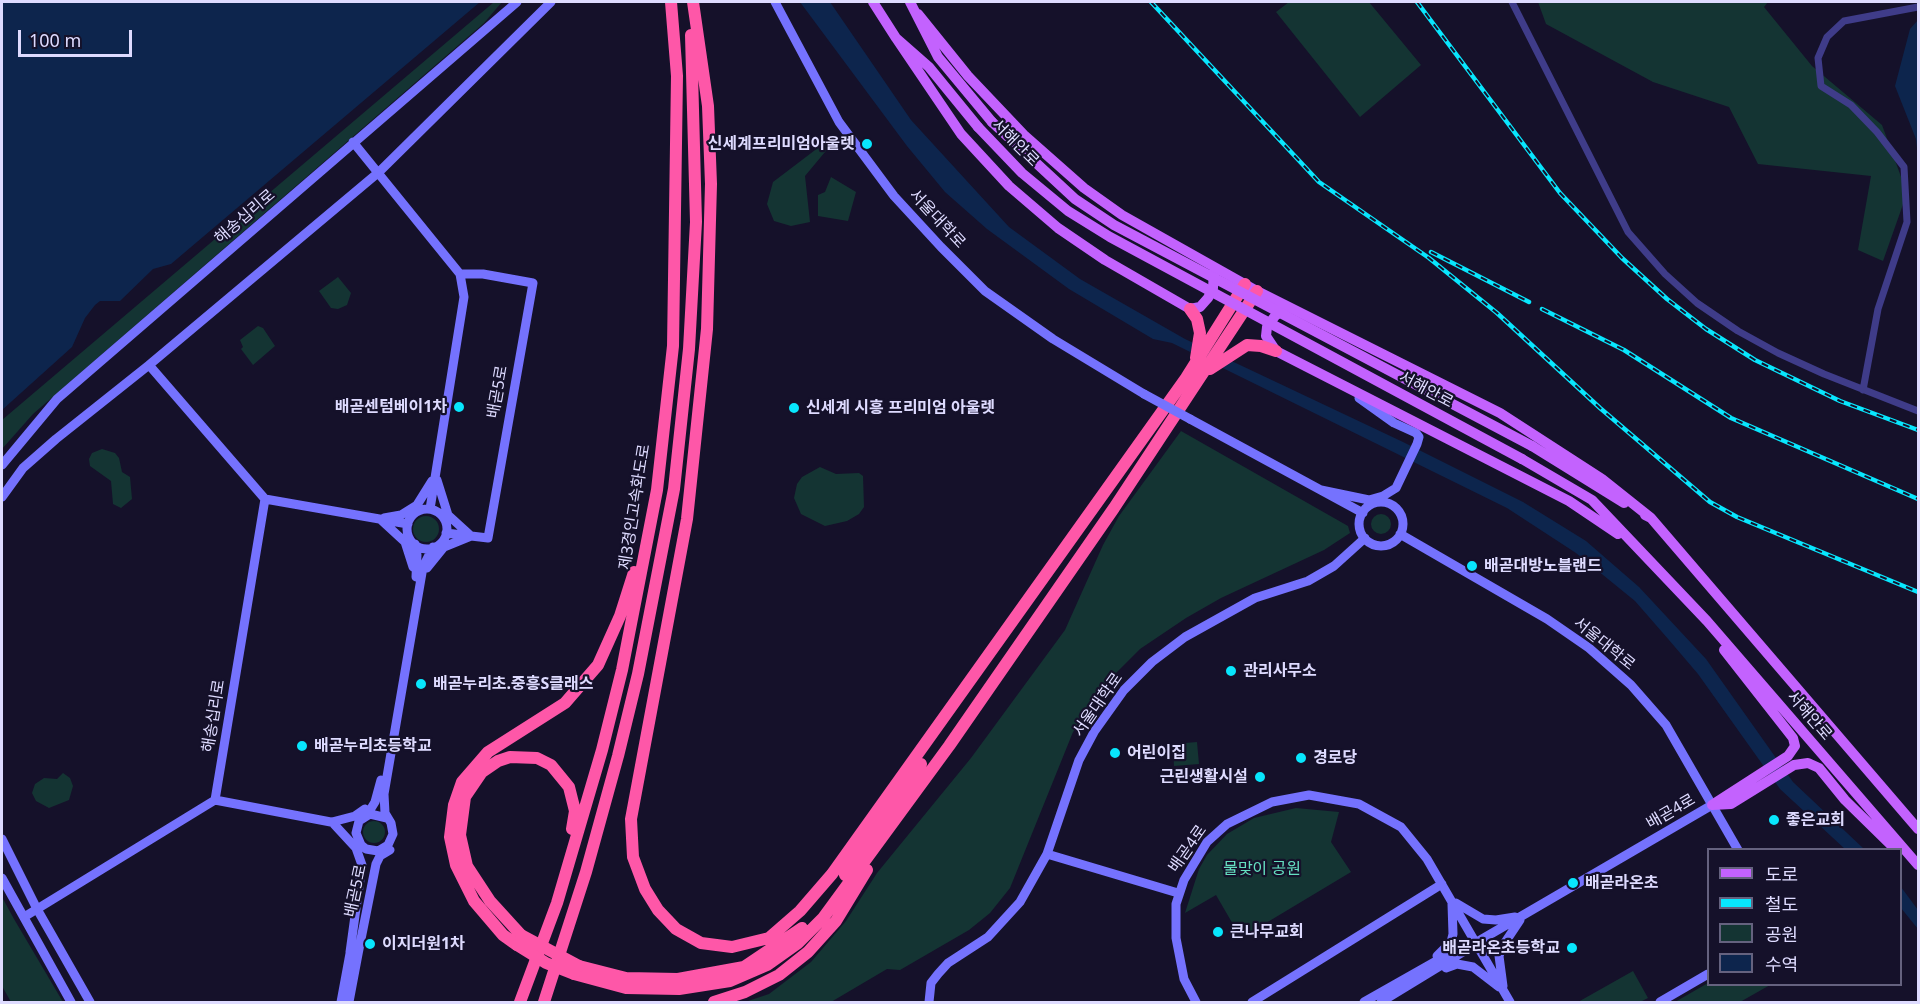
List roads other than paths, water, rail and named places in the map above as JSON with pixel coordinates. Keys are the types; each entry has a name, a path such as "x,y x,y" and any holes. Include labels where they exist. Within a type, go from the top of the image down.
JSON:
{"highway":[{"name":"제3경인고속화도로","path":"520,1002 557,903 602,750 619,681 657,490 673,346 677,76 671,2"},
{"name":"제3경인고속화도로","path":"544,1002 586,872 615,766 638,674 674,489 688,349 696,222 692,2"},
{"path":"692,2 708,106 711,184 707,329 687,519 631,819 633,857 645,889 658,910 676,929 701,943 732,947 770,938 800,911 832,874 972,681 1186,378 1245,284"},
{"path":"657,490 620,616 598,665 565,703 488,752 462,782 454,806 450,837 456,866 474,901 503,935 519,940 577,970 626,988 679,989 730,981 767,965 798,943 823,918 908,802 1198,384 1205,372 1211,339 1257,291"},
{"path":"1190,309 1211,339"},
{"path":"1205,372 1234,351 1247,345 1261,346 1276,351"},
{"path":"577,970 626,978 678,979 744,967 792,937 817,914 843,878 914,777 972,681"},
{"path":"519,940 467,866 460,835 465,797 482,772 498,760 510,757 537,758 551,765 569,787 575,811 557,903"},
{"path":"714,1002 745,992 779,975 808,952 836,921 908,802"}],"main road":[{"name":"서해안로","path":"873,2 896,38 929,67 978,127 1022,173 1068,212 1522,459 1592,500 1707,621 1918,866"},
{"name":"서해안로","path":"910,2 938,57 992,122 1075,199 1114,225 1532,446 1651,518 1918,829"},
{"path":"918,14 968,76 1024,135 1084,188 1122,216 1257,291 1500,413 1602,478 1651,518"},
{"path":"896,38 961,134 1009,186 1058,228 1106,260 1190,309 1200,307 1208,298 1215,275 1211,266"},
{"path":"1296,310 1284,309 1267,327 1266,336 1276,351 1569,501 1635,546"},
{"path":"1707,621 1725,652 1793,738 1791,761"},
{"path":"1712,805 1731,804 1756,782 1791,761 1808,763 1819,768 1845,800 1895,848"},
{"path":"1902,854 1918,866"}],"street":[{"name":"해송십리로","path":"2,465 57,399 517,2"},
{"path":"2,497 22,468 379,172 551,2"},
{"name":"서울대학로","path":"775,2 839,122 894,196 985,291 1053,339 1144,394 1363,513"},
{"path":"1512,2 1628,232 1665,274 1697,303 1738,331 1824,374 1918,411"},
{"path":"1863,390 1878,309 1907,222 1904,167 1877,132 1851,105 1821,86 1818,58 1827,37 1844,21 1918,7"},
{"path":"353,142 460,274 464,297 430,509"},
{"name":"배곧5로","path":"460,274 483,274 533,283 488,538 471,536"},
{"path":"149,365 265,499 408,524 417,511 430,509 441,515 446,533 471,536"},
{"path":"1343,386 1394,423 1416,433 1418,442 1394,497 1373,504 1363,513 1360,526 1365,538 1375,545 1387,545 1400,534 1403,526 1399,511 1392,505 1380,502"},
{"path":"380,519 401,515 417,505 436,474"},
{"path":"436,474 448,515 471,536"},
{"path":"1321,490 1369,500 1398,489"},
{"name":"해송십리로","path":"215,800 265,499"},
{"path":"380,519 405,542 412,559 417,583"},
{"name":"배곧5로","path":"362,846 372,851 380,850 388,845 393,834 383,802 385,773 417,583 415,544 408,535 408,524"},
{"name":"배곧5로","path":"417,583 425,560 446,533"},
{"name":"서울대학로","path":"1400,534 1506,593 1589,648 1631,685 1666,725 1712,805"},
{"path":"417,583 438,552 451,543 471,536"},
{"name":"서울대학로","path":"929,1002 931,983 938,974 948,963 974,947 1005,920 1030,886 1047,854 1069,786 1084,752 1104,717 1138,676 1152,662 1203,626 1255,598 1308,581 1335,566 1365,538"},
{"path":"415,544 422,548 433,547"},
{"path":"332,822 355,816 369,805 385,773"},
{"name":"배곧5로","path":"349,1002 366,856 357,840 356,827 368,815 375,802 385,773"},
{"name":"배곧5로","path":"341,1002 376,864 380,856 392,848 399,835 388,804 385,773"},
{"name":"배곧4로","path":"1196,1002 1184,979 1178,959 1175,915 1178,893 1199,854 1227,824 1272,802 1309,795 1359,804 1401,827 1427,859 1452,899 1510,1002"},
{"path":"24,917 215,800 356,827"},
{"name":"배곧4로","path":"1364,1002 1428,970 1712,805 1737,848"},
{"path":"368,815 376,813 387,818"},
{"path":"332,822 356,848 362,865 354,953"},
{"path":"2,839 37,909 90,1002"},
{"name":"배곧5로","path":"354,953 372,864 380,850"},
{"path":"1047,854 1178,893"},
{"path":"2,878 71,1002"},
{"path":"1252,1002 1442,884"},
{"path":"1452,899 1483,919 1496,920 1524,915"},
{"path":"1428,970 1450,942 1455,927 1452,899"},
{"path":"1504,992 1499,957 1502,947 1524,915"},
{"path":"1428,970 1457,964 1467,965 1480,971 1504,992"},
{"name":"배곧4로","path":"1381,1002 1428,970"},
{"path":"1660,1002 1707,975"}],"water":[{"path":"2,2 480,2 171,264 153,269 120,301 100,301 95,305 85,318 72,347 2,410"},
{"path":"800,2 830,2 911,120 1009,227 1080,279 1185,339 1403,442 1523,502 1586,541 1639,587 1706,659 1793,782 1863,848 1844,848 1780,789 1698,674 1669,640 1635,601 1576,553 1507,508 1172,343 1153,339 1069,289 987,229 945,192 907,146"},
{"path":"1918,20 1918,157 1916,139 1895,86 1910,29"},
{"path":"1902,888 1918,910 1918,929 1902,909"}],"railway":[{"path":"1151,2 1319,182 1429,258 1497,313 1600,408 1710,502 1737,517 1918,592"},
{"path":"1417,2 1560,193 1622,258 1667,299 1706,329 1755,360 1840,401 1918,430"},
{"path":"1431,252 1529,302"},
{"path":"1542,309 1624,350 1731,418 1918,499"}],"place":[{"name":"신세계프리미엄아울렛","path":"867,144"},
{"name":"배곧센텀베이1차","path":"459,407"},
{"name":"신세계 시흥 프리미엄 아울렛","path":"794,408"},
{"name":"배곧대방노블랜드","path":"1472,566"},
{"name":"관리사무소","path":"1231,671"},
{"name":"배곧누리초.중흥S클래스","path":"421,684"},
{"name":"배곧누리초등학교","path":"302,746"},
{"name":"어린이집","path":"1115,753"},
{"name":"경로당","path":"1301,758"},
{"name":"근린생활시설","path":"1260,777"},
{"name":"좋은교회","path":"1774,820"},
{"name":"배곧라온초","path":"1573,883"},
{"name":"큰나무교회","path":"1218,932"},
{"name":"이지더원1차","path":"370,944"},
{"name":"배곧라온초등학교","path":"1572,948"}],"park label":[{"name":"물맞이 공원","path":"1262,869"}]}
